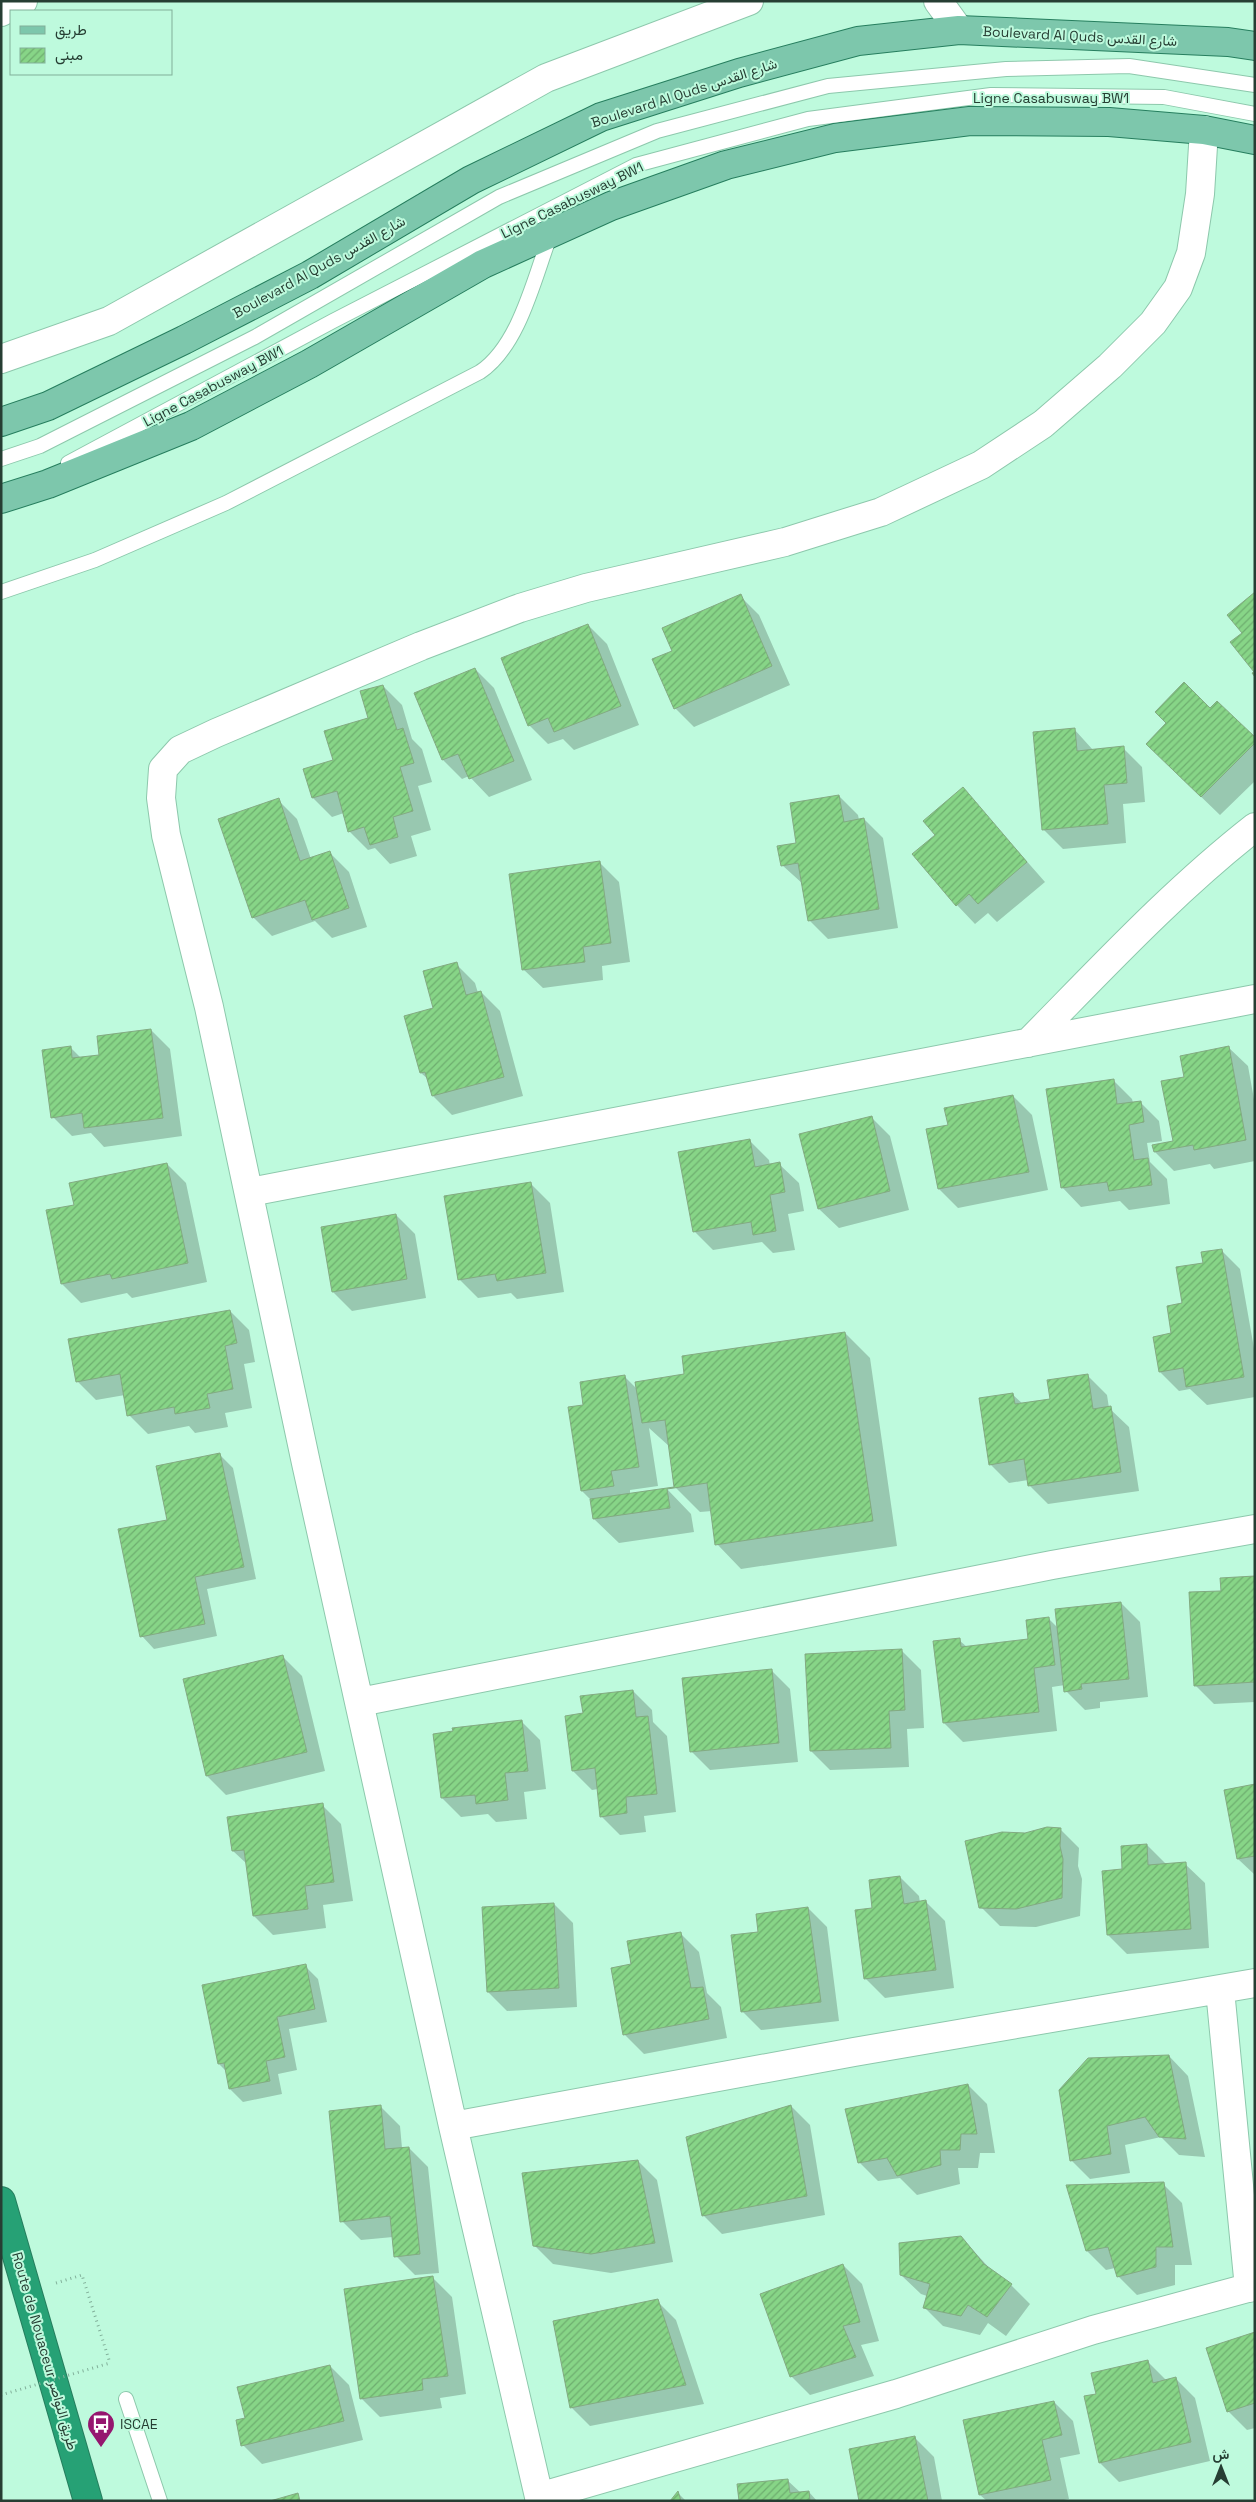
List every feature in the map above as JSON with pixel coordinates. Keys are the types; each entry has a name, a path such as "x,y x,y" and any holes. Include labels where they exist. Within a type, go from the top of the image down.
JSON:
{"highway":[{"name":"Route de Nouaceur طريق النواصر","path":"1,2201 88,2501"}],"main road":[{"name":"Boulevard Al Quds شارع القدس","path":"1,422 48,406 184,340 310,275 471,180 601,117 739,73 858,41 959,30 1228,42 1255,46"},
{"path":"1,499 48,484 191,426 308,364 483,264 611,206 726,166 835,138 970,121 1109,122 1204,130 1255,140"}],"street":[{"path":"1,12 22,1"},
{"path":"1,359 109,321 546,78 749,1"},
{"path":"938,1 959,30"},
{"path":"1204,130 1200,194 1191,253 1178,288 1153,323 1110,366 1043,424 981,464 880,512 785,542 586,588 520,608 421,646 180,750 163,769 160,798 166,835 209,1007 250,1192 306,1462 453,2126 539,2499 896,2394 1093,2330 1252,2287 1220,1990"},
{"path":"1028,1043 1158,910 1218,856 1255,827"},
{"path":"250,1192 1255,999"},
{"path":"360,1702 1052,1565 1255,1529"},
{"path":"453,2126 854,2052 1255,1983"}],"lane":[{"name":"Ligne Casabusway BW1","path":"1,459 40,446 255,337 499,197 657,131 828,86 1006,69 1129,66 1255,85"},
{"name":"Ligne Casabusway BW1","path":"1,486 52,472 333,321 636,166 808,119 991,95 1164,97 1255,114"},
{"path":"1,592 95,560 226,504 480,372 496,359 509,342 551,233"},
{"path":"126,2399 160,2501"}],"path":[{"path":"1,2395 110,2363 82,2275"}],"building":[{"path":"1255,592 1255,677 1252,673 1254,672 1230,642 1242,633 1227,615"},
{"path":"741,594 772,666 674,709 652,659 672,651 662,628"},
{"path":"588,624 621,706 554,732 548,718 528,726 501,658"},
{"path":"475,668 514,761 469,779 458,754 442,760 414,693"},
{"path":"1184,682 1210,708 1217,701 1255,737 1255,743 1201,797 1146,744 1166,723 1155,712"},
{"path":"383,685 397,730 403,728 414,763 400,767 413,811 393,817 398,837 370,845 364,827 348,832 337,791 312,798 303,769 333,760 324,731 368,718 360,691"},
{"path":"1075,728 1077,751 1124,746 1127,783 1104,785 1108,824 1042,830 1033,732"},
{"path":"963,787 1027,862 978,904 969,894 956,906 912,854 935,835 923,821"},
{"path":"839,795 844,822 864,818 879,909 808,921 798,863 781,866 777,846 796,843 790,803"},
{"path":"279,798 300,861 330,851 349,908 312,920 305,900 252,918 218,819"},
{"path":"600,861 611,943 583,947 585,962 522,970 509,874"},
{"path":"457,962 466,995 481,991 504,1077 432,1096 425,1072 420,1073 404,1016 433,1008 423,971"},
{"path":"151,1029 163,1118 84,1128 82,1113 51,1118 42,1050 71,1046 72,1058 99,1055 97,1036"},
{"path":"1229,1046 1246,1140 1194,1150 1193,1145 1154,1152 1152,1145 1173,1141 1161,1081 1184,1077 1180,1056"},
{"path":"1114,1079 1117,1104 1141,1101 1144,1122 1129,1125 1134,1160 1148,1158 1152,1185 1109,1191 1107,1182 1061,1188 1046,1089"},
{"path":"1013,1095 1029,1172 938,1189 926,1129 948,1125 944,1108"},
{"path":"872,1116 890,1191 818,1209 799,1134"},
{"path":"750,1139 755,1167 780,1162 785,1192 770,1195 776,1231 753,1235 751,1222 693,1232 678,1152"},
{"path":"167,1163 188,1263 112,1279 110,1274 61,1284 46,1210 74,1205 69,1183"},
{"path":"531,1182 546,1273 497,1281 495,1274 458,1280 444,1196"},
{"path":"396,1214 407,1279 332,1292 321,1227"},
{"path":"1222,1249 1244,1377 1186,1387 1183,1368 1159,1372 1153,1337 1171,1333 1167,1306 1182,1303 1176,1267 1203,1263 1201,1252"},
{"path":"230,1310 237,1343 225,1346 233,1389 207,1394 210,1408 175,1414 174,1407 127,1416 120,1374 76,1382 68,1339"},
{"path":"845,1332 873,1521 715,1545 707,1483 667,1489 670,1508 593,1519 590,1499 674,1487 665,1420 642,1423 635,1382 684,1374 682,1356"},
{"path":"1088,1374 1093,1409 1111,1406 1121,1472 1028,1486 1024,1459 989,1465 979,1398 1013,1393 1015,1404 1050,1399 1047,1380"},
{"path":"625,1375 639,1467 611,1471 614,1486 581,1491 568,1407 583,1405 580,1382"},
{"path":"220,1453 244,1567 195,1577 205,1624 140,1637 118,1529 167,1520 156,1466"},
{"path":"1255,1576 1255,1682 1194,1686 1189,1592 1221,1591 1220,1578"},
{"path":"1121,1602 1129,1679 1081,1684 1082,1689 1064,1692 1055,1609"},
{"path":"1049,1617 1055,1665 1034,1668 1039,1712 943,1723 933,1641 960,1638 961,1647 1028,1639 1026,1620"},
{"path":"902,1649 905,1710 889,1711 891,1748 810,1751 805,1654"},
{"path":"283,1655 307,1752 206,1776 183,1679"},
{"path":"772,1669 779,1743 690,1752 682,1678"},
{"path":"633,1690 636,1717 648,1716 657,1794 626,1797 627,1813 600,1817 595,1768 572,1771 565,1716 583,1713 580,1696"},
{"path":"522,1720 528,1771 505,1773 508,1800 476,1804 475,1795 441,1798 433,1734 453,1731 452,1728"},
{"path":"1255,1784 1255,1856 1237,1859 1224,1790"},
{"path":"323,1803 334,1882 305,1886 308,1909 253,1916 244,1850 232,1851 227,1817"},
{"path":"1047,1827 1061,1828 1060,1846 1063,1859 1062,1898 1016,1909 979,1908 965,1841 1002,1832 1025,1833"},
{"path":"1147,1844 1148,1865 1186,1862 1191,1929 1107,1935 1102,1871 1122,1869 1121,1846"},
{"path":"900,1876 904,1904 926,1900 936,1970 864,1979 855,1910 872,1908 869,1880"},
{"path":"554,1903 559,1988 487,1992 482,1907"},
{"path":"808,1907 821,2002 741,2012 731,1935 758,1932 756,1914"},
{"path":"681,1932 691,1988 703,1987 709,2019 623,2035 611,1968 631,1964 627,1941"},
{"path":"306,1964 315,2009 277,2017 285,2057 266,2061 270,2081 229,2089 224,2063 218,2064 202,1985"},
{"path":"1169,2055 1186,2139 1159,2137 1145,2117 1107,2126 1111,2154 1070,2161 1059,2090 1088,2058"},
{"path":"968,2084 977,2134 961,2134 960,2150 940,2150 941,2165 897,2176 887,2158 858,2163 845,2109"},
{"path":"381,2105 385,2149 409,2147 420,2254 394,2257 390,2216 340,2222 329,2111"},
{"path":"791,2105 807,2196 702,2216 686,2137"},
{"path":"638,2160 655,2243 591,2254 533,2246 522,2173"},
{"path":"1164,2182 1173,2247 1156,2247 1156,2267 1117,2277 1108,2247 1086,2251 1066,2185"},
{"path":"961,2236 984,2264 1012,2284 987,2317 968,2305 961,2316 923,2308 930,2284 900,2275 899,2243"},
{"path":"843,2264 860,2322 843,2326 856,2357 790,2377 760,2294"},
{"path":"433,2276 448,2376 422,2379 423,2390 360,2399 344,2289"},
{"path":"658,2299 686,2385 570,2408 553,2321"},
{"path":"1255,2332 1255,2403 1227,2412 1206,2348"},
{"path":"1148,2360 1153,2383 1176,2377 1191,2442 1099,2463 1084,2396 1096,2394 1091,2373"},
{"path":"330,2365 344,2421 241,2446 236,2420 245,2418 237,2387"},
{"path":"1054,2401 1062,2435 1042,2440 1051,2480 979,2495 963,2420"},
{"path":"915,2436 928,2501 859,2501 849,2449"},
{"path":"788,2479 790,2493 809,2491 810,2501 739,2501 737,2484"},
{"path":"678,2491 681,2501 670,2501"},
{"path":"298,2493 300,2501 270,2501"}],"place":[{"name":"ISCAE","path":"101,2448"}]}
